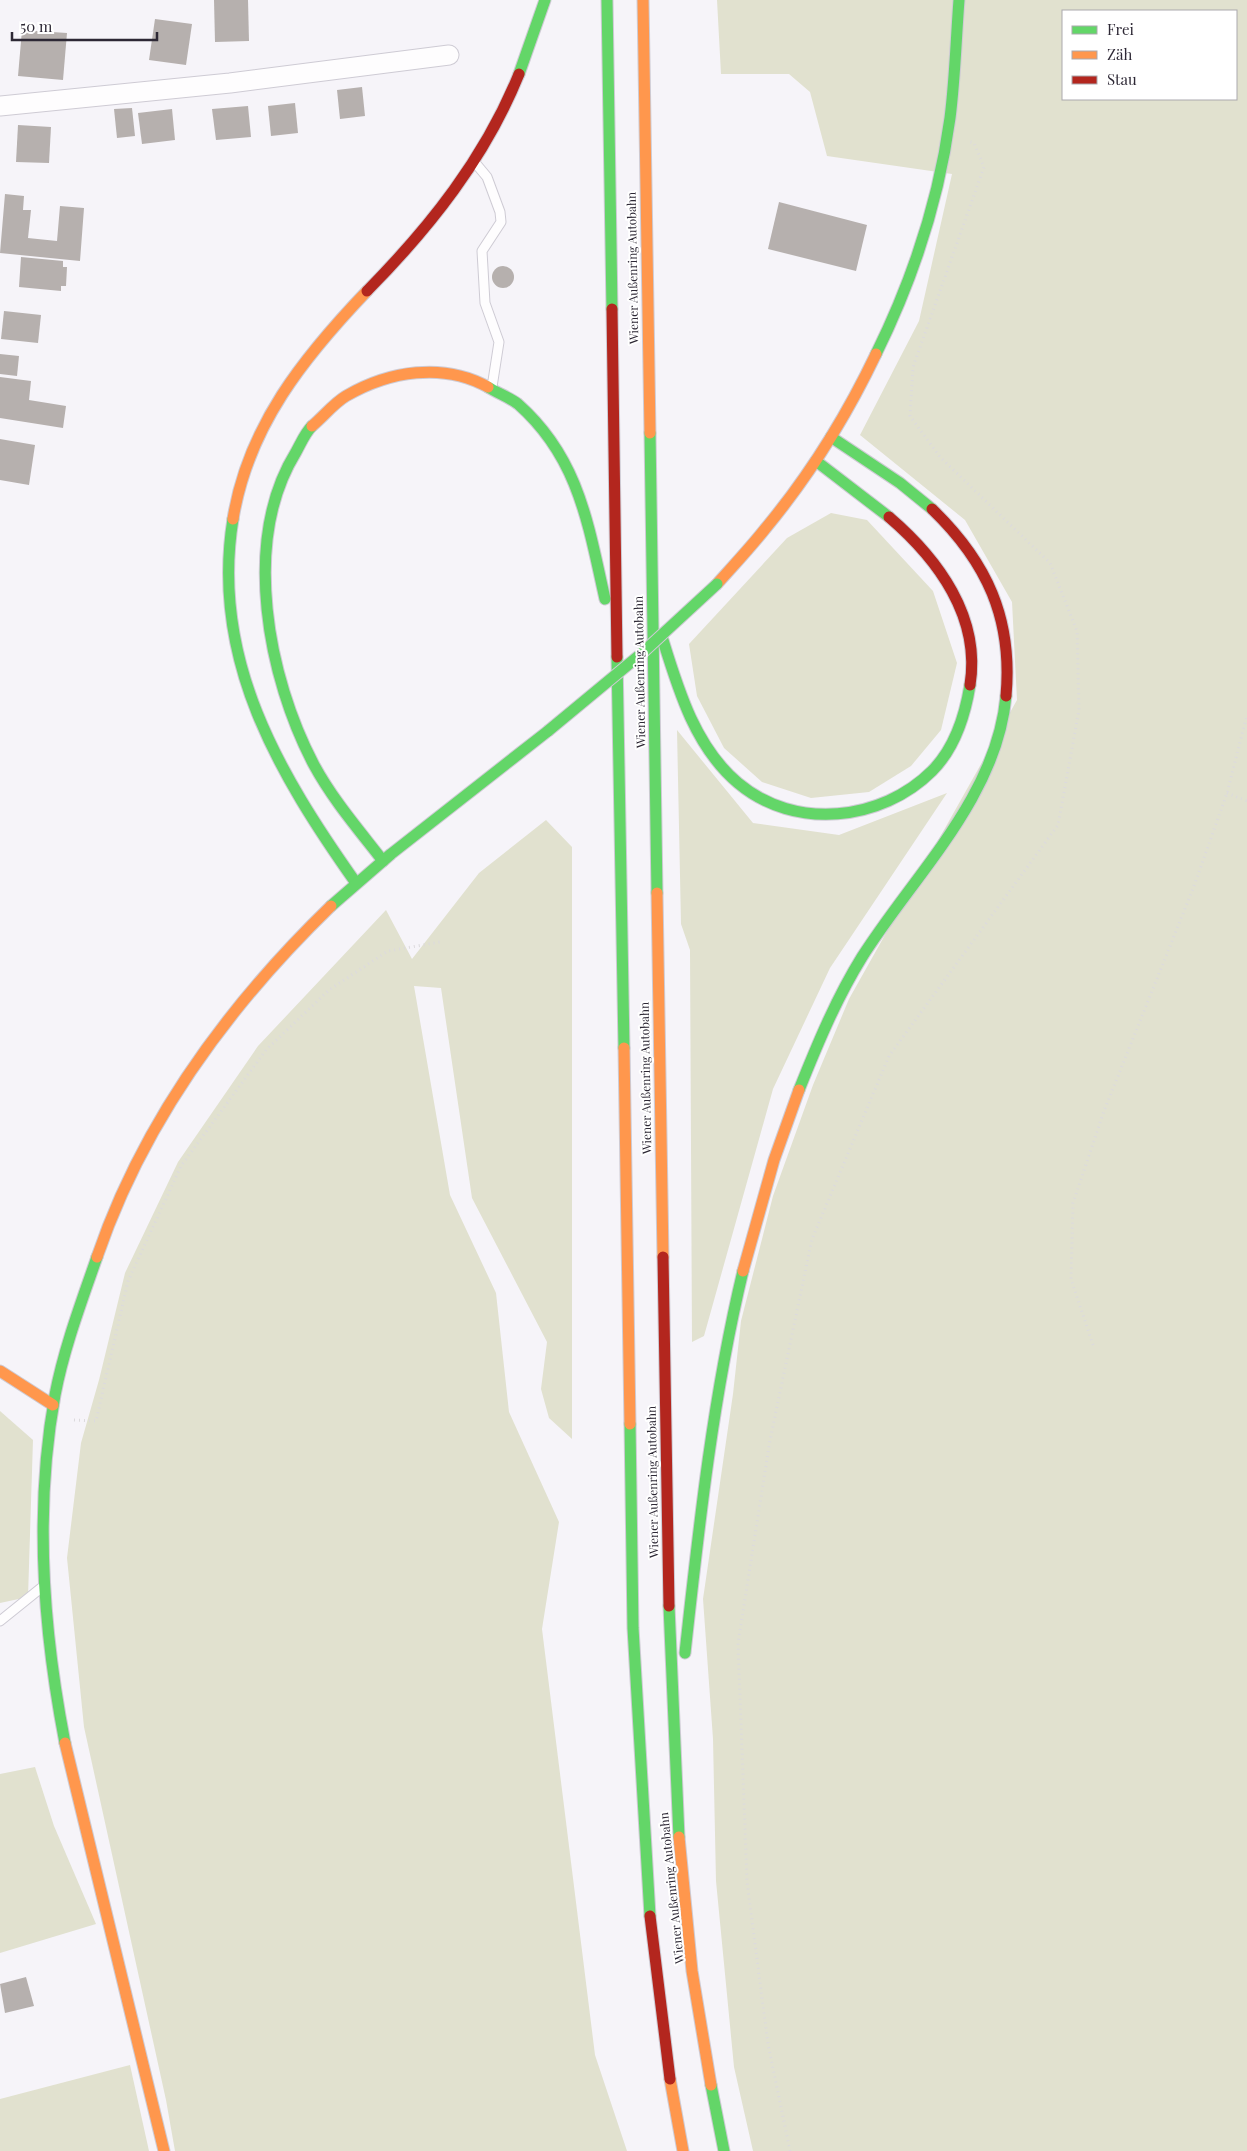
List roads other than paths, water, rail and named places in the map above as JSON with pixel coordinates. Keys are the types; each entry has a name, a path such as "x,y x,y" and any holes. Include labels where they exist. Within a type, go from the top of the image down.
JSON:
{"main road":[{"path":"356,884 291,786 269,745 253,704 233,625 228,582 229,541 234,502 244,466 259,430 278,396 307,357 442,209 492,133 514,88 537,28 545,0"},
{"name":"Wiener Außenring Autobahn","path":"606,0 631,1518 637,1716 647,1885 661,2020 683,2151"},
{"name":"Wiener Außenring Autobahn","path":"642,0 668,1558 674,1751 681,1864 700,2026 724,2151"},
{"path":"164,2151 136,2027 69,1764 55,1689 45,1585 44,1517 54,1404 68,1342 91,1270 114,1208 148,1140 186,1077 223,1023 305,931 356,884 642,654 717,584 772,521 816,461 865,378 898,310 926,224 948,134 959,0"},
{"path":"384,862 333,796 308,754 279,672 271,634 266,561 271,515 277,490 288,462 303,435 323,413 342,396 364,383 390,374 415,371 441,371 468,377 492,387 516,401 538,422 557,447 572,476 584,513 616,642"},
{"path":"674,1751 695,1552 719,1385 742,1278 767,1181 796,1098 833,1010 884,923 960,817 981,780 995,746 1004,710 1008,681 1007,651 996,600 985,575 969,548 953,527 930,505 831,436"},
{"path":"653,608 679,692 693,724 708,750 728,774 749,793 774,805 798,813 822,815 874,808 898,797 921,781 939,763 956,739 967,712 972,685 972,658 968,629 958,600 945,577 927,552 901,526 816,461"},
{"path":"0,1371 22,1387 54,1404"}],"street":[{"path":"0,106 230,82 449,55"}],"lane":[{"path":"474,162 487,177 500,212 501,222 482,251 485,303 499,342 492,387"},
{"path":"0,1621 45,1585"}]}
